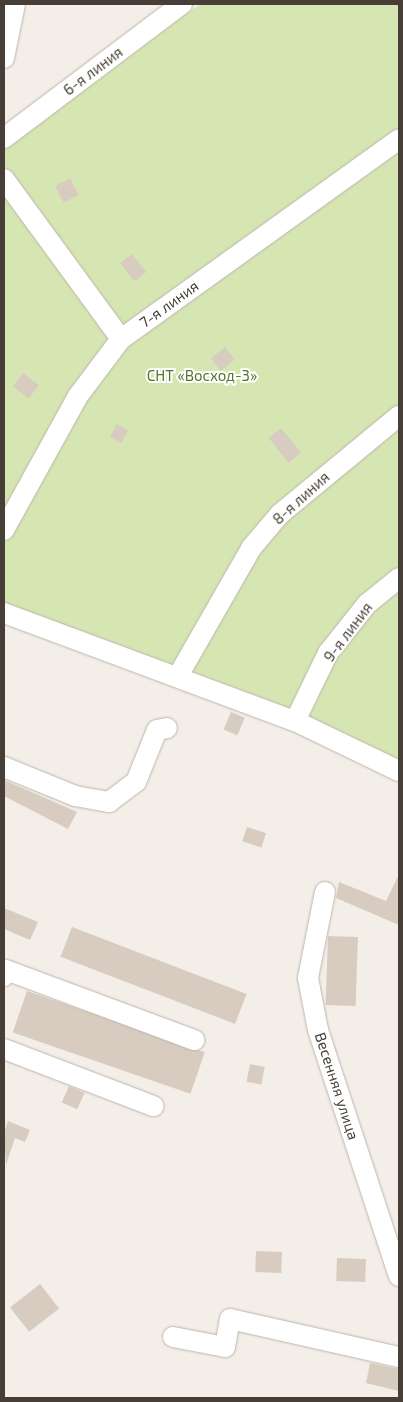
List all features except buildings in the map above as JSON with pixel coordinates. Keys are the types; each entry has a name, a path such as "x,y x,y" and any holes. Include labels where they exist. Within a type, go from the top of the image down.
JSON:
{"street":[{"path":"5,48 16,4"},
{"name":"6-я линия","path":"4,138 182,4"},
{"name":"7-я линия","path":"4,530 78,396 121,339 399,139"},
{"path":"4,179 121,339"},
{"name":"8-я линия","path":"178,676 252,547 280,514 399,416"},
{"name":"9-я линия","path":"295,721 328,654 367,604 399,578"},
{"path":"4,613 295,721 398,768"},
{"path":"4,767 75,796 109,802 136,782 157,730 167,728"},
{"name":"Весенняя улица","path":"325,892 308,978 318,1030 399,1276"},
{"path":"5,972 194,1040"},
{"path":"4,1049 153,1106"},
{"path":"173,1337 225,1347 230,1319 399,1357"}],"green space":[{"name":"СНТ «Восход-3»","path":"201,4 399,4 399,772 4,619 4,132"}]}
